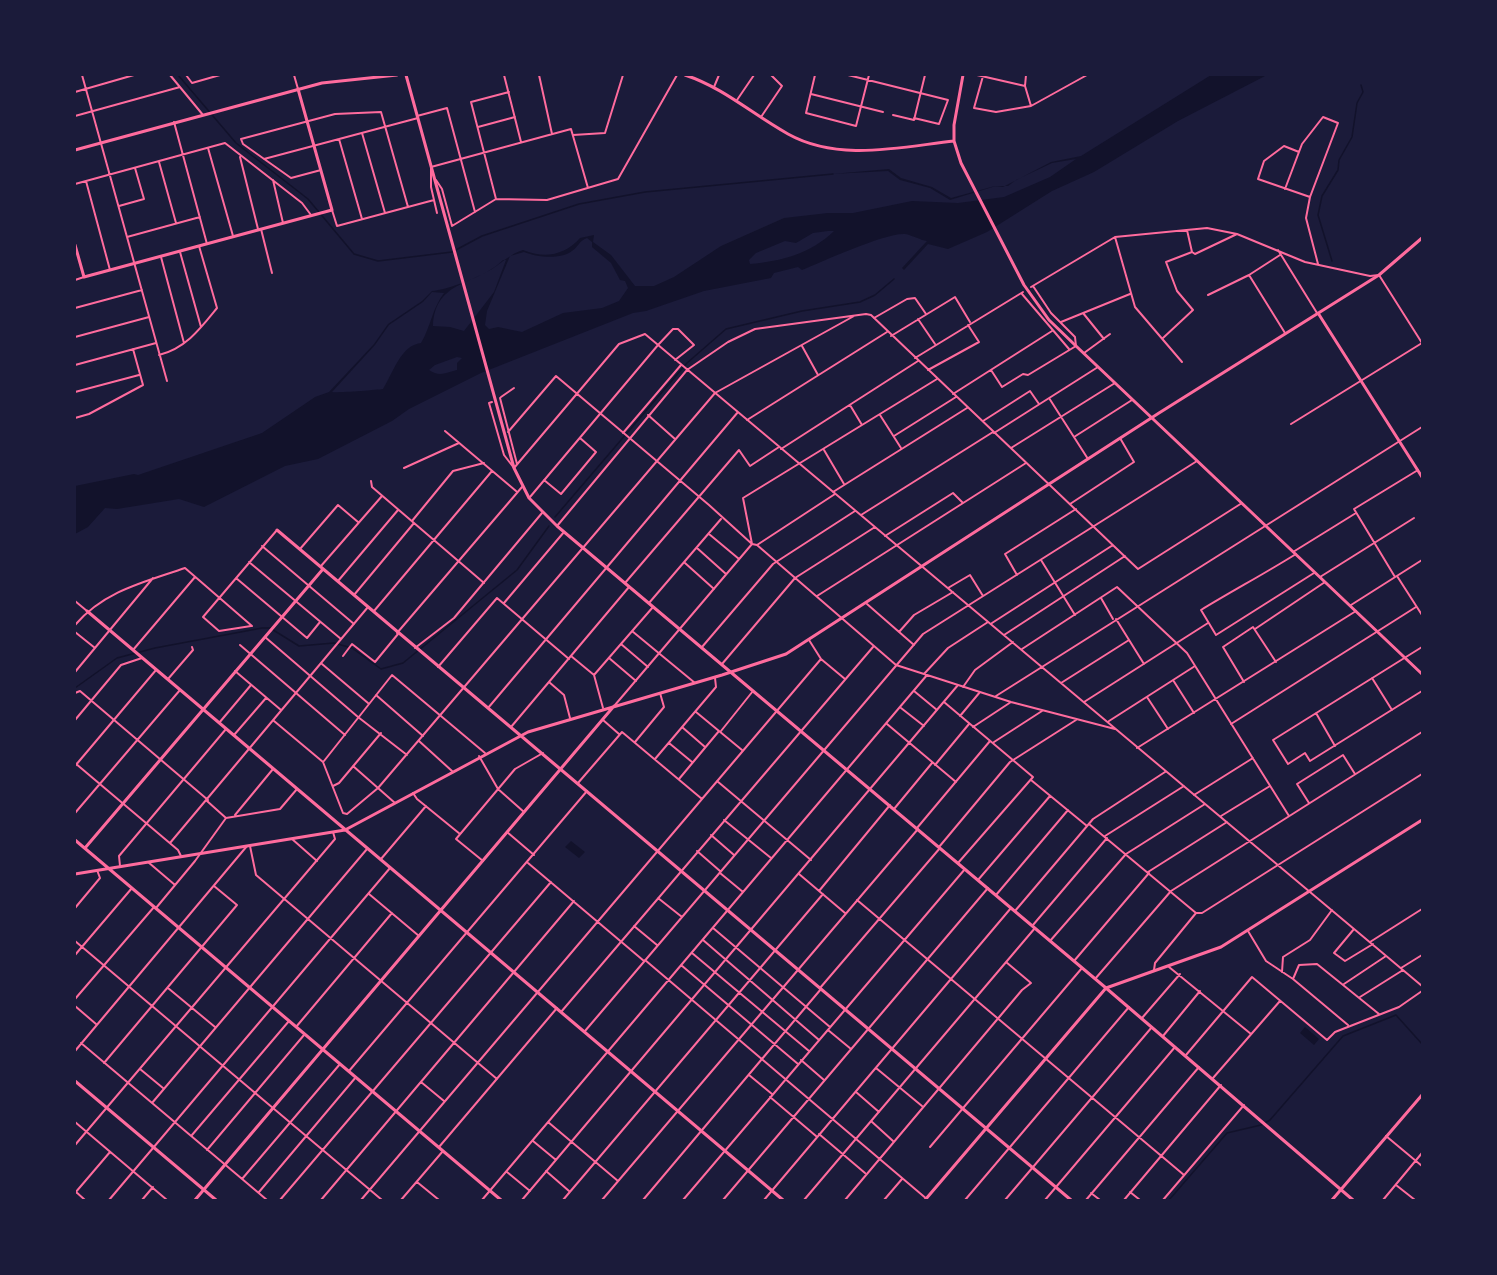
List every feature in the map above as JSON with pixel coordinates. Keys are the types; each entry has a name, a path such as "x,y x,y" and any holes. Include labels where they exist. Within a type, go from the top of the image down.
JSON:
{"street":[{"path":"82,75 167,381"},
{"path":"75,92 134,75"},
{"path":"170,75 205,114"},
{"path":"186,75 192,83 220,75"},
{"path":"294,75 337,226 434,200"},
{"path":"75,150 298,89 359,76 397,75"},
{"path":"406,75 514,468 529,498 564,532 1199,1066 1353,1200"},
{"path":"504,75 522,142"},
{"path":"539,75 552,134"},
{"path":"573,135 605,133 622,75"},
{"path":"434,178 442,189 452,226 496,200 547,200 618,179 677,75"},
{"path":"685,75 714,87 800,140 837,150 858,151 954,141"},
{"path":"714,87 719,75"},
{"path":"737,100 754,75"},
{"path":"761,117 782,86 771,75"},
{"path":"815,75 806,113 856,126 868,75"},
{"path":"848,75 948,100 939,124 893,115"},
{"path":"914,118 925,75"},
{"path":"963,75 955,114 954,141 958,157 1013,265 1039,307 1132,400 1422,674"},
{"path":"977,75 1025,86"},
{"path":"1026,75 1025,86 1031,106"},
{"path":"983,76 975,108 996,112 1031,106 1088,75"},
{"path":"75,116 180,87"},
{"path":"496,200 471,102 509,92"},
{"path":"811,94 884,112"},
{"path":"264,159 447,108 475,212"},
{"path":"321,170 291,178 243,144 241,139 334,114 381,112 408,207"},
{"path":"478,127 515,117"},
{"path":"1285,189 1302,144 1323,117 1338,123 1310,197 1306,218 1318,264"},
{"path":"174,122 207,244"},
{"path":"431,167 571,129 588,188"},
{"path":"362,133 385,213"},
{"path":"339,139 362,219"},
{"path":"75,184 225,143 313,214"},
{"path":"1299,152 1284,146 1264,161 1258,179 1310,197"},
{"path":"208,148 233,237"},
{"path":"240,157 272,273"},
{"path":"159,162 176,224"},
{"path":"431,167 430,188 438,213"},
{"path":"119,206 144,198 135,168"},
{"path":"273,180 283,223"},
{"path":"86,181 110,270"},
{"path":"75,280 332,210"},
{"path":"127,237 200,217"},
{"path":"1076,346 1075,337 1032,287 1114,237 1207,228 1237,234 1305,262 1370,276 1379,275"},
{"path":"1188,230 1192,252"},
{"path":"1163,338 1194,310 1177,291 1166,262 1192,252 1195,254 1237,234"},
{"path":"1114,237 1135,307 1182,362"},
{"path":"75,874 345,830 521,735 603,708 715,678 777,657 844,618 1048,484 1379,275 1422,238"},
{"path":"75,245 76,256 84,277"},
{"path":"159,355 184,343 217,308 199,246"},
{"path":"1278,250 1422,477"},
{"path":"180,251 201,327"},
{"path":"1208,295 1249,275 1280,255"},
{"path":"161,257 184,343"},
{"path":"1249,275 1285,333"},
{"path":"1291,424 1422,343 1379,275"},
{"path":"75,308 142,290"},
{"path":"625,583 739,450 750,466 850,405 936,345 1022,293 1069,349"},
{"path":"1061,322 1131,294"},
{"path":"891,336 955,297 979,342 928,370"},
{"path":"874,318 907,298 915,298 926,314"},
{"path":"1083,313 1104,339"},
{"path":"557,526 626,436 684,367 755,329 868,314 1138,568 1242,503"},
{"path":"274,721 323,762 344,813 347,814 378,788 407,755 715,393 854,316"},
{"path":"75,337 149,317"},
{"path":"918,319 936,345"},
{"path":"529,498 658,345 673,329 678,329 694,345 675,360"},
{"path":"894,436 991,369 1052,331"},
{"path":"747,420 887,332"},
{"path":"514,468 619,344 645,334 1422,986"},
{"path":"1084,353 1110,334"},
{"path":"75,365 156,343"},
{"path":"802,346 818,375"},
{"path":"991,369 1002,387 1023,374 1028,375 1076,346"},
{"path":"75,418 88,414 143,385 134,349"},
{"path":"626,436 647,415 684,367"},
{"path":"860,515 1098,367"},
{"path":"75,392 140,374"},
{"path":"508,432 556,376 680,480 722,519 752,544 757,545 844,618 873,647 896,665 1011,702 1118,730"},
{"path":"752,544 743,498 937,379"},
{"path":"1011,448 1115,383"},
{"path":"513,388 500,398 517,464"},
{"path":"982,421 1030,391 1039,404"},
{"path":"1049,398 1088,459"},
{"path":"1074,437 1132,400"},
{"path":"492,402 489,403 504,455 514,468"},
{"path":"850,405 863,426"},
{"path":"757,545 845,485 968,408"},
{"path":"488,709 738,412"},
{"path":"647,415 675,439"},
{"path":"880,415 902,449"},
{"path":"994,697 1422,427"},
{"path":"445,431 516,491"},
{"path":"544,480 561,494 596,452 580,438"},
{"path":"1070,504 1134,462 1120,438"},
{"path":"404,468 459,443"},
{"path":"824,450 845,485"},
{"path":"585,1032 923,634 1197,461"},
{"path":"817,596 1026,462"},
{"path":"354,595 453,471 484,463"},
{"path":"1422,465 1354,509 1422,615"},
{"path":"373,612 492,471"},
{"path":"371,481 372,488 484,583"},
{"path":"343,656 350,647 375,662 458,560 516,491 522,487"},
{"path":"885,536 953,493 963,502"},
{"path":"85,849 267,636 382,496"},
{"path":"300,549 338,505 359,523"},
{"path":"1017,575 1005,555 1076,509"},
{"path":"338,581 398,510"},
{"path":"701,647 776,561 855,511"},
{"path":"418,650 454,618 542,513"},
{"path":"1315,572 1216,635 1201,610 1228,593 1239,590 1356,513"},
{"path":"1320,577 1414,518"},
{"path":"649,603 722,519"},
{"path":"722,664 795,578 875,527"},
{"path":"75,625 87,611 123,587 185,568 219,597 252,626 219,631 202,617 219,597 236,578 262,546 277,530 1071,1200"},
{"path":"504,604 564,532"},
{"path":"709,534 739,560"},
{"path":"195,1200 752,544"},
{"path":"482,1200 901,708 948,648 1113,545"},
{"path":"262,546 354,624"},
{"path":"697,548 726,574"},
{"path":"1004,635 1125,556"},
{"path":"1041,560 1075,615"},
{"path":"1350,605 1422,560"},
{"path":"249,562 340,641"},
{"path":"684,562 714,589"},
{"path":"948,588 970,575 983,596"},
{"path":"134,651 195,577"},
{"path":"236,578 307,638 320,622"},
{"path":"75,672 153,579"},
{"path":"1244,682 1222,647 1253,627 1255,629 1325,582"},
{"path":"510,728 629,587"},
{"path":"1022,649 1118,587 1187,653 1289,816"},
{"path":"899,632 914,615 953,592"},
{"path":"438,667 497,598 545,639 594,675 603,708"},
{"path":"1101,598 1144,664"},
{"path":"75,601 783,1200"},
{"path":"867,603 914,645"},
{"path":"170,843 368,607"},
{"path":"594,675 653,607"},
{"path":"1231,724 1416,607"},
{"path":"1137,748 1356,611"},
{"path":"1084,702 1208,623"},
{"path":"1255,629 1276,662"},
{"path":"632,631 695,683"},
{"path":"75,632 95,648"},
{"path":"267,636 358,717 407,755"},
{"path":"809,640 821,659 845,679"},
{"path":"1061,683 1129,640"},
{"path":"963,687 975,670 1013,642"},
{"path":"621,644 648,667"},
{"path":"240,645 345,735"},
{"path":"168,680 193,650 192,647"},
{"path":"561,1012 873,647"},
{"path":"1422,647 1273,740 1288,764 1305,753 1310,761 1422,691"},
{"path":"75,720 121,665 140,656"},
{"path":"609,658 636,681"},
{"path":"361,1200 821,659"},
{"path":"322,664 369,703"},
{"path":"1108,722 1195,666"},
{"path":"156,670 76,764 178,850 181,856"},
{"path":"236,671 282,711"},
{"path":"323,762 392,675 485,753"},
{"path":"656,759 716,687 715,678"},
{"path":"1372,678 1392,710"},
{"path":"1173,680 1194,713"},
{"path":"549,682 564,695 570,718"},
{"path":"219,723 251,685"},
{"path":"522,1200 958,685"},
{"path":"75,813 180,690"},
{"path":"75,693 80,691 91,700 226,818"},
{"path":"679,779 753,691"},
{"path":"914,691 937,710"},
{"path":"960,716 980,692"},
{"path":"635,742 664,707 660,693"},
{"path":"376,695 423,736"},
{"path":"1147,697 1168,729"},
{"path":"234,735 266,698"},
{"path":"944,702 1033,777 958,863"},
{"path":"973,727 1011,702"},
{"path":"901,708 924,726"},
{"path":"608,1200 604,1199 618,1181 992,741 1042,711"},
{"path":"696,712 743,751"},
{"path":"1316,713 1335,746"},
{"path":"603,720 620,734 622,732 635,742 702,799"},
{"path":"643,1200 1014,760 1076,720"},
{"path":"887,724 956,783"},
{"path":"894,809 969,724"},
{"path":"682,727 706,747"},
{"path":"120,866 119,856 226,729"},
{"path":"1095,978 1170,891 1422,732"},
{"path":"333,786 339,783 381,733"},
{"path":"578,783 620,734"},
{"path":"419,741 452,771"},
{"path":"669,743 693,762"},
{"path":"483,861 456,839 515,769 543,753"},
{"path":"1309,803 1297,784 1343,755 1355,774"},
{"path":"479,756 498,789 524,812"},
{"path":"1194,795 1253,758"},
{"path":"353,766 395,803"},
{"path":"234,816 273,769"},
{"path":"764,1200 951,979 1088,825 1166,772"},
{"path":"1031,780 1106,837 1196,913 1202,913 1422,774"},
{"path":"717,781 811,860"},
{"path":"804,1200 1006,962 1106,837 1184,786"},
{"path":"1220,817 1270,786"},
{"path":"75,999 175,885 226,818 280,809 297,789"},
{"path":"349,1071 587,791"},
{"path":"413,793 460,834"},
{"path":"978,880 1050,796"},
{"path":"1050,940 1126,854 1205,804"},
{"path":"819,891 890,805"},
{"path":"381,860 426,806"},
{"path":"996,895 1068,810"},
{"path":"724,820 772,859"},
{"path":"528,862 926,1200 1106,988 1221,947 1422,820"},
{"path":"1074,961 1148,872 1227,822"},
{"path":"75,1145 317,861 335,839 333,832"},
{"path":"507,832 534,855"},
{"path":"711,835 734,855"},
{"path":"291,839 317,861"},
{"path":"75,840 501,1200"},
{"path":"75,1051 249,846"},
{"path":"249,846 256,875 497,1079"},
{"path":"152,1103 367,849"},
{"path":"697,851 743,892"},
{"path":"147,862 175,885"},
{"path":"109,1200 390,868"},
{"path":"683,1200 965,869"},
{"path":"75,908 100,878 97,870"},
{"path":"799,874 846,914"},
{"path":"280,1200 550,882"},
{"path":"104,1064 237,905 214,886"},
{"path":"75,955 132,888"},
{"path":"723,1200 988,888"},
{"path":"369,894 419,936"},
{"path":"563,1200 822,894"},
{"path":"658,898 682,917"},
{"path":"857,900 1184,1175"},
{"path":"321,1200 574,902"},
{"path":"1354,929 1334,953 1346,961 1422,909"},
{"path":"1282,972 1282,957 1310,940 1332,910"},
{"path":"296,1027 392,913"},
{"path":"1154,972 1155,963 1196,913"},
{"path":"634,926 658,945"},
{"path":"713,928 807,1006 851,1049"},
{"path":"1248,931 1266,961 1293,979 1348,1025"},
{"path":"703,940 819,1040"},
{"path":"75,941 382,1200"},
{"path":"692,953 809,1052"},
{"path":"1360,997 1422,954"},
{"path":"1344,984 1386,956"},
{"path":"844,1200 1031,983 1006,962"},
{"path":"1293,979 1299,965 1317,964 1379,1014"},
{"path":"681,965 798,1064"},
{"path":"1169,967 1251,1034"},
{"path":"930,1147 1082,968"},
{"path":"1142,1018 1180,974"},
{"path":"1186,1055 1252,977 1327,1040 1348,1025 1399,1006 1422,992"},
{"path":"168,988 215,1027"},
{"path":"1163,1036 1200,991"},
{"path":"1213,1078 1280,1000"},
{"path":"75,1006 97,1024"},
{"path":"965,1200 1129,1007"},
{"path":"439,1147 556,1008"},
{"path":"191,1136 289,1021"},
{"path":"1005,1200 1152,1027"},
{"path":"207,1150 305,1034"},
{"path":"81,1043 267,1200"},
{"path":"1045,1200 1175,1047"},
{"path":"801,1060 825,1081"},
{"path":"242,1179 340,1064"},
{"path":"1086,1200 1199,1066"},
{"path":"876,1068 923,1107"},
{"path":"140,1069 164,1089"},
{"path":"749,1075 794,1117 866,1174"},
{"path":"258,1193 356,1077"},
{"path":"75,1080 216,1200"},
{"path":"421,1082 444,1102"},
{"path":"1124,1200 1221,1085"},
{"path":"855,1092 879,1112"},
{"path":"1332,1200 1422,1095"},
{"path":"1163,1200 1244,1105"},
{"path":"75,1122 167,1200"},
{"path":"548,1122 618,1181"},
{"path":"870,1122 894,1141"},
{"path":"1386,1136 1422,1166"},
{"path":"532,1141 556,1160"},
{"path":"401,1200 443,1151"},
{"path":"85,1200 75,1192 110,1152"},
{"path":"1383,1200 1422,1153"},
{"path":"506,1171 530,1191"},
{"path":"546,1171 570,1191"},
{"path":"884,1200 903,1179"},
{"path":"417,1182 439,1200"},
{"path":"1396,1185 1415,1200"},
{"path":"142,1200 153,1187"},
{"path":"1130,1192 1140,1200"},
{"path":"1091,1193 1100,1200"}],"shaded area":[{"path":"1211,75 1267,75 1178,121 1094,172 1052,191 987,232 948,249 928,244 904,270 902,268 927,241 905,234 896,235 854,248 802,270 798,267 774,273 771,278 704,291 646,311 633,313 481,373 318,459 285,466 204,507 179,499 117,509 105,508 88,527 75,534 75,486 138,475 262,433 315,397 329,392 374,344 388,324 422,301 432,291 470,280 449,291 441,300 433,326 464,331 494,292 505,260 510,256 487,311 485,325 489,329 498,327 522,332 563,313 602,308 619,301 628,288 625,281 620,280 611,263 592,247 592,242 587,238 572,251 561,256 541,256 524,252 511,256 523,250 531,253 554,254 568,248 580,238 594,235 593,242 611,255 635,286 654,286 674,277 721,246 784,218 828,213 853,213 912,201 958,203 1004,197 1050,177 1076,159 1052,163 1021,178 1051,162 1081,156","holes":["834,231 825,239 795,255 750,264 749,260 756,253 785,241 796,243 813,233","432,292 444,293 421,343 414,345 403,354 383,389 332,392 375,345 389,325 423,302","457,357 462,358 457,363 457,370 439,374 429,370 435,365"]},
{"path":"889,169 901,178 932,187 951,198 996,186 950,200 930,188 900,180 888,171 832,174"},
{"path":"571,841 585,852 579,858 565,847"},
{"path":"1305,1027 1319,1039 1314,1045 1300,1033"}],"waterway":[{"path":"178,75 236,143 308,199 354,254 378,261 452,252 482,236 579,204 645,192 833,174"},
{"path":"1332,261 1318,215 1322,196 1338,170 1339,160 1352,137 1357,103 1363,92 1361,85"},
{"path":"555,517 687,363 726,329 802,311 860,302 875,295 894,279"},
{"path":"75,688 117,658 155,648 262,628 270,628 299,646 334,643 352,648 381,669 403,663 517,570 549,526"},
{"path":"1169,1200 1227,1133 1261,1125 1270,1120 1343,1036 1396,1015 1422,1044"}]}
